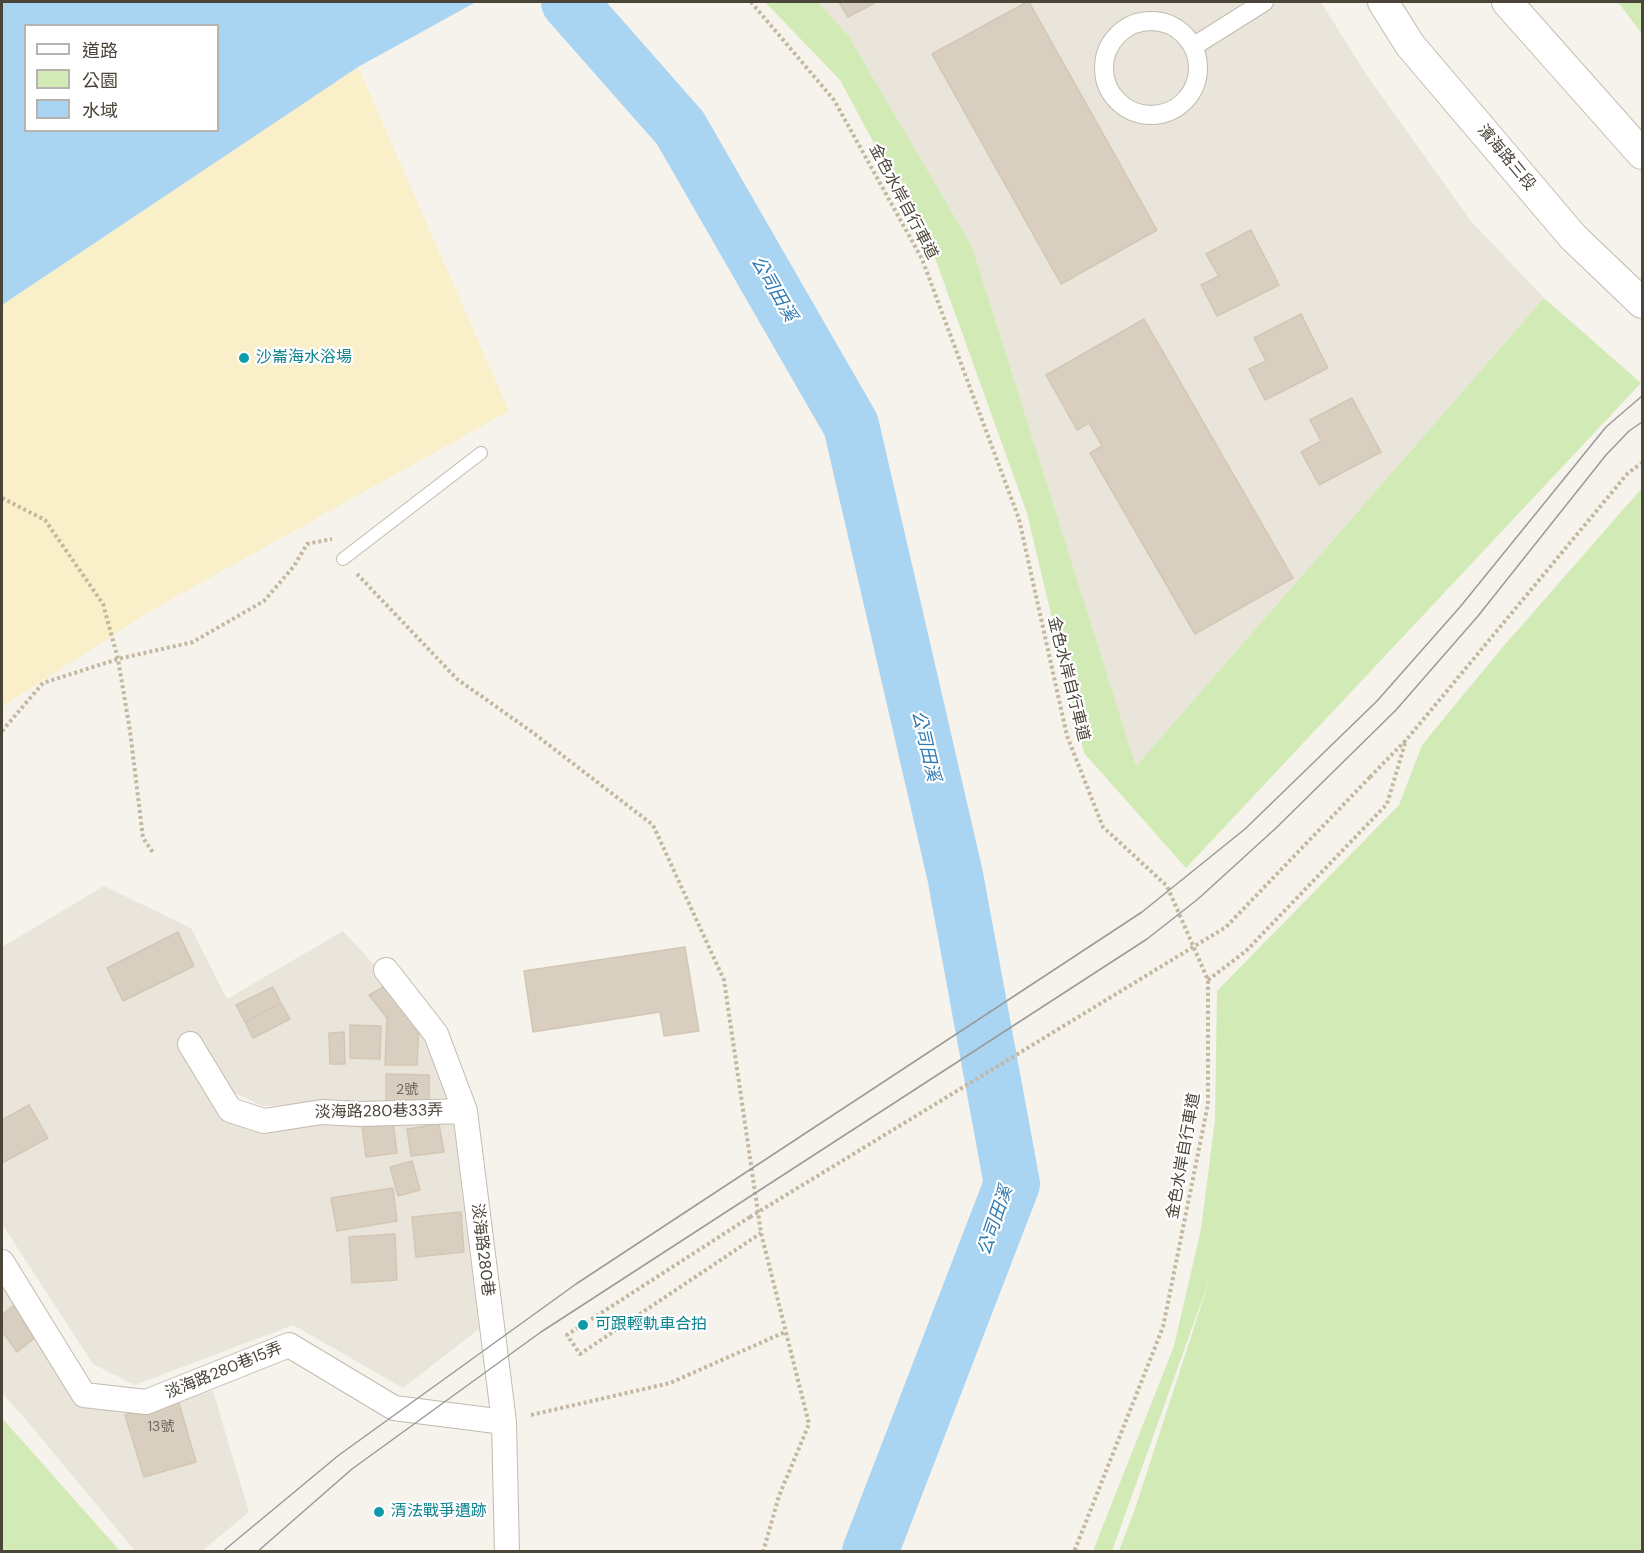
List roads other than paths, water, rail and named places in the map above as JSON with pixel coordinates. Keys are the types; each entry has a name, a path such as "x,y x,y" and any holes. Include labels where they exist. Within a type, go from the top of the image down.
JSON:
{"street":[{"path":"1194,46 1264,2"},
{"name":"濱海路三段","path":"1383,2 1410,45 1573,237 1642,303"},
{"path":"1507,2 1642,154"},
{"path":"1153,21 1173,26 1185,34 1194,46 1198,60 1197,81 1186,100 1174,109 1159,114 1144,114 1130,110 1118,101 1109,88 1104,74 1107,51 1120,33 1132,25 1153,21"},
{"name":"淡海路280巷","path":"386,970 436,1034 465,1111 504,1422 507,1551"},
{"name":"淡海路280巷33弄","path":"190,1044 230,1110 264,1121 322,1112 360,1114 465,1111"},
{"name":"淡海路280巷15弄","path":"2,1262 84,1395 146,1402 289,1345 394,1408 504,1422"}],"lane":[{"path":"343,559 481,453"}],"water":[{"path":"2,2 476,2 358,67 2,305"}],"waterway":[{"name":"公司田溪","path":"569,2 680,128 851,425 955,875 1012,1184 870,1552"}],"tram line":[{"path":"222,1552 339,1455 576,1284 1142,912 1245,829 1377,701 1460,607 1606,427 1642,396"},
{"path":"257,1552 352,1469 541,1332 1147,939 1198,899 1276,828 1396,710 1478,616 1606,455 1629,431 1642,422"}],"place":[{"name":"沙崙海水浴場","path":"244,358"},
{"name":"可跟輕軌車合拍","path":"583,1325"},
{"name":"清法戰爭遺跡","path":"379,1512"}]}
